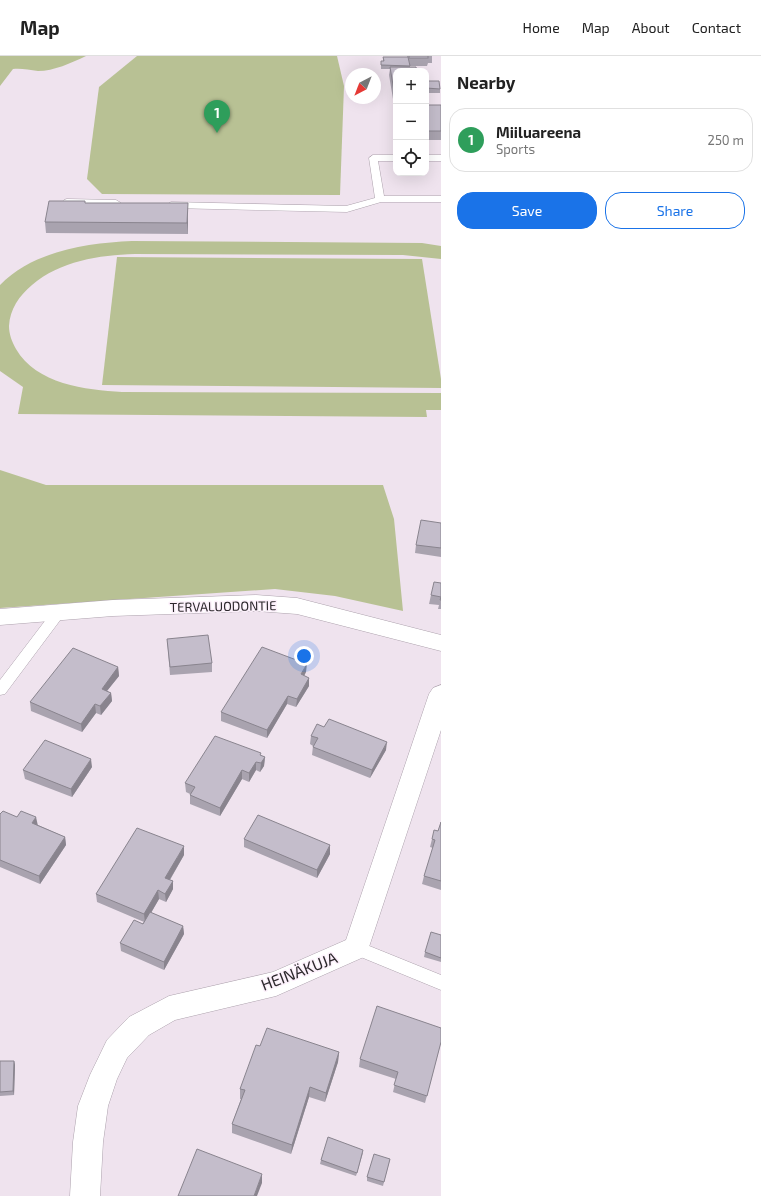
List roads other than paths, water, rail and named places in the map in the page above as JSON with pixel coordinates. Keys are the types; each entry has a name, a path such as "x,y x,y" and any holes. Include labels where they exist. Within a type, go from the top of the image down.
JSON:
{"street":[{"name":"TERVALUODONTIE","path":"0,617 113,608 256,603 297,606 441,643"},
{"path":"357,948 441,694"},
{"name":"HEINÄKUJA","path":"85,1196 88,1142 93,1106 104,1075 117,1049 139,1026 169,1009 276,984 357,948"}],"lane":[{"path":"380,199 373,158 393,158"},
{"path":"429,158 441,158"},
{"path":"159,204 347,209 380,199 441,199"},
{"path":"65,202 128,204"},
{"path":"0,690 59,612"},
{"path":"357,948 441,983"}],"place":[{"name":"Miiluareena","path":"217,133"}]}
